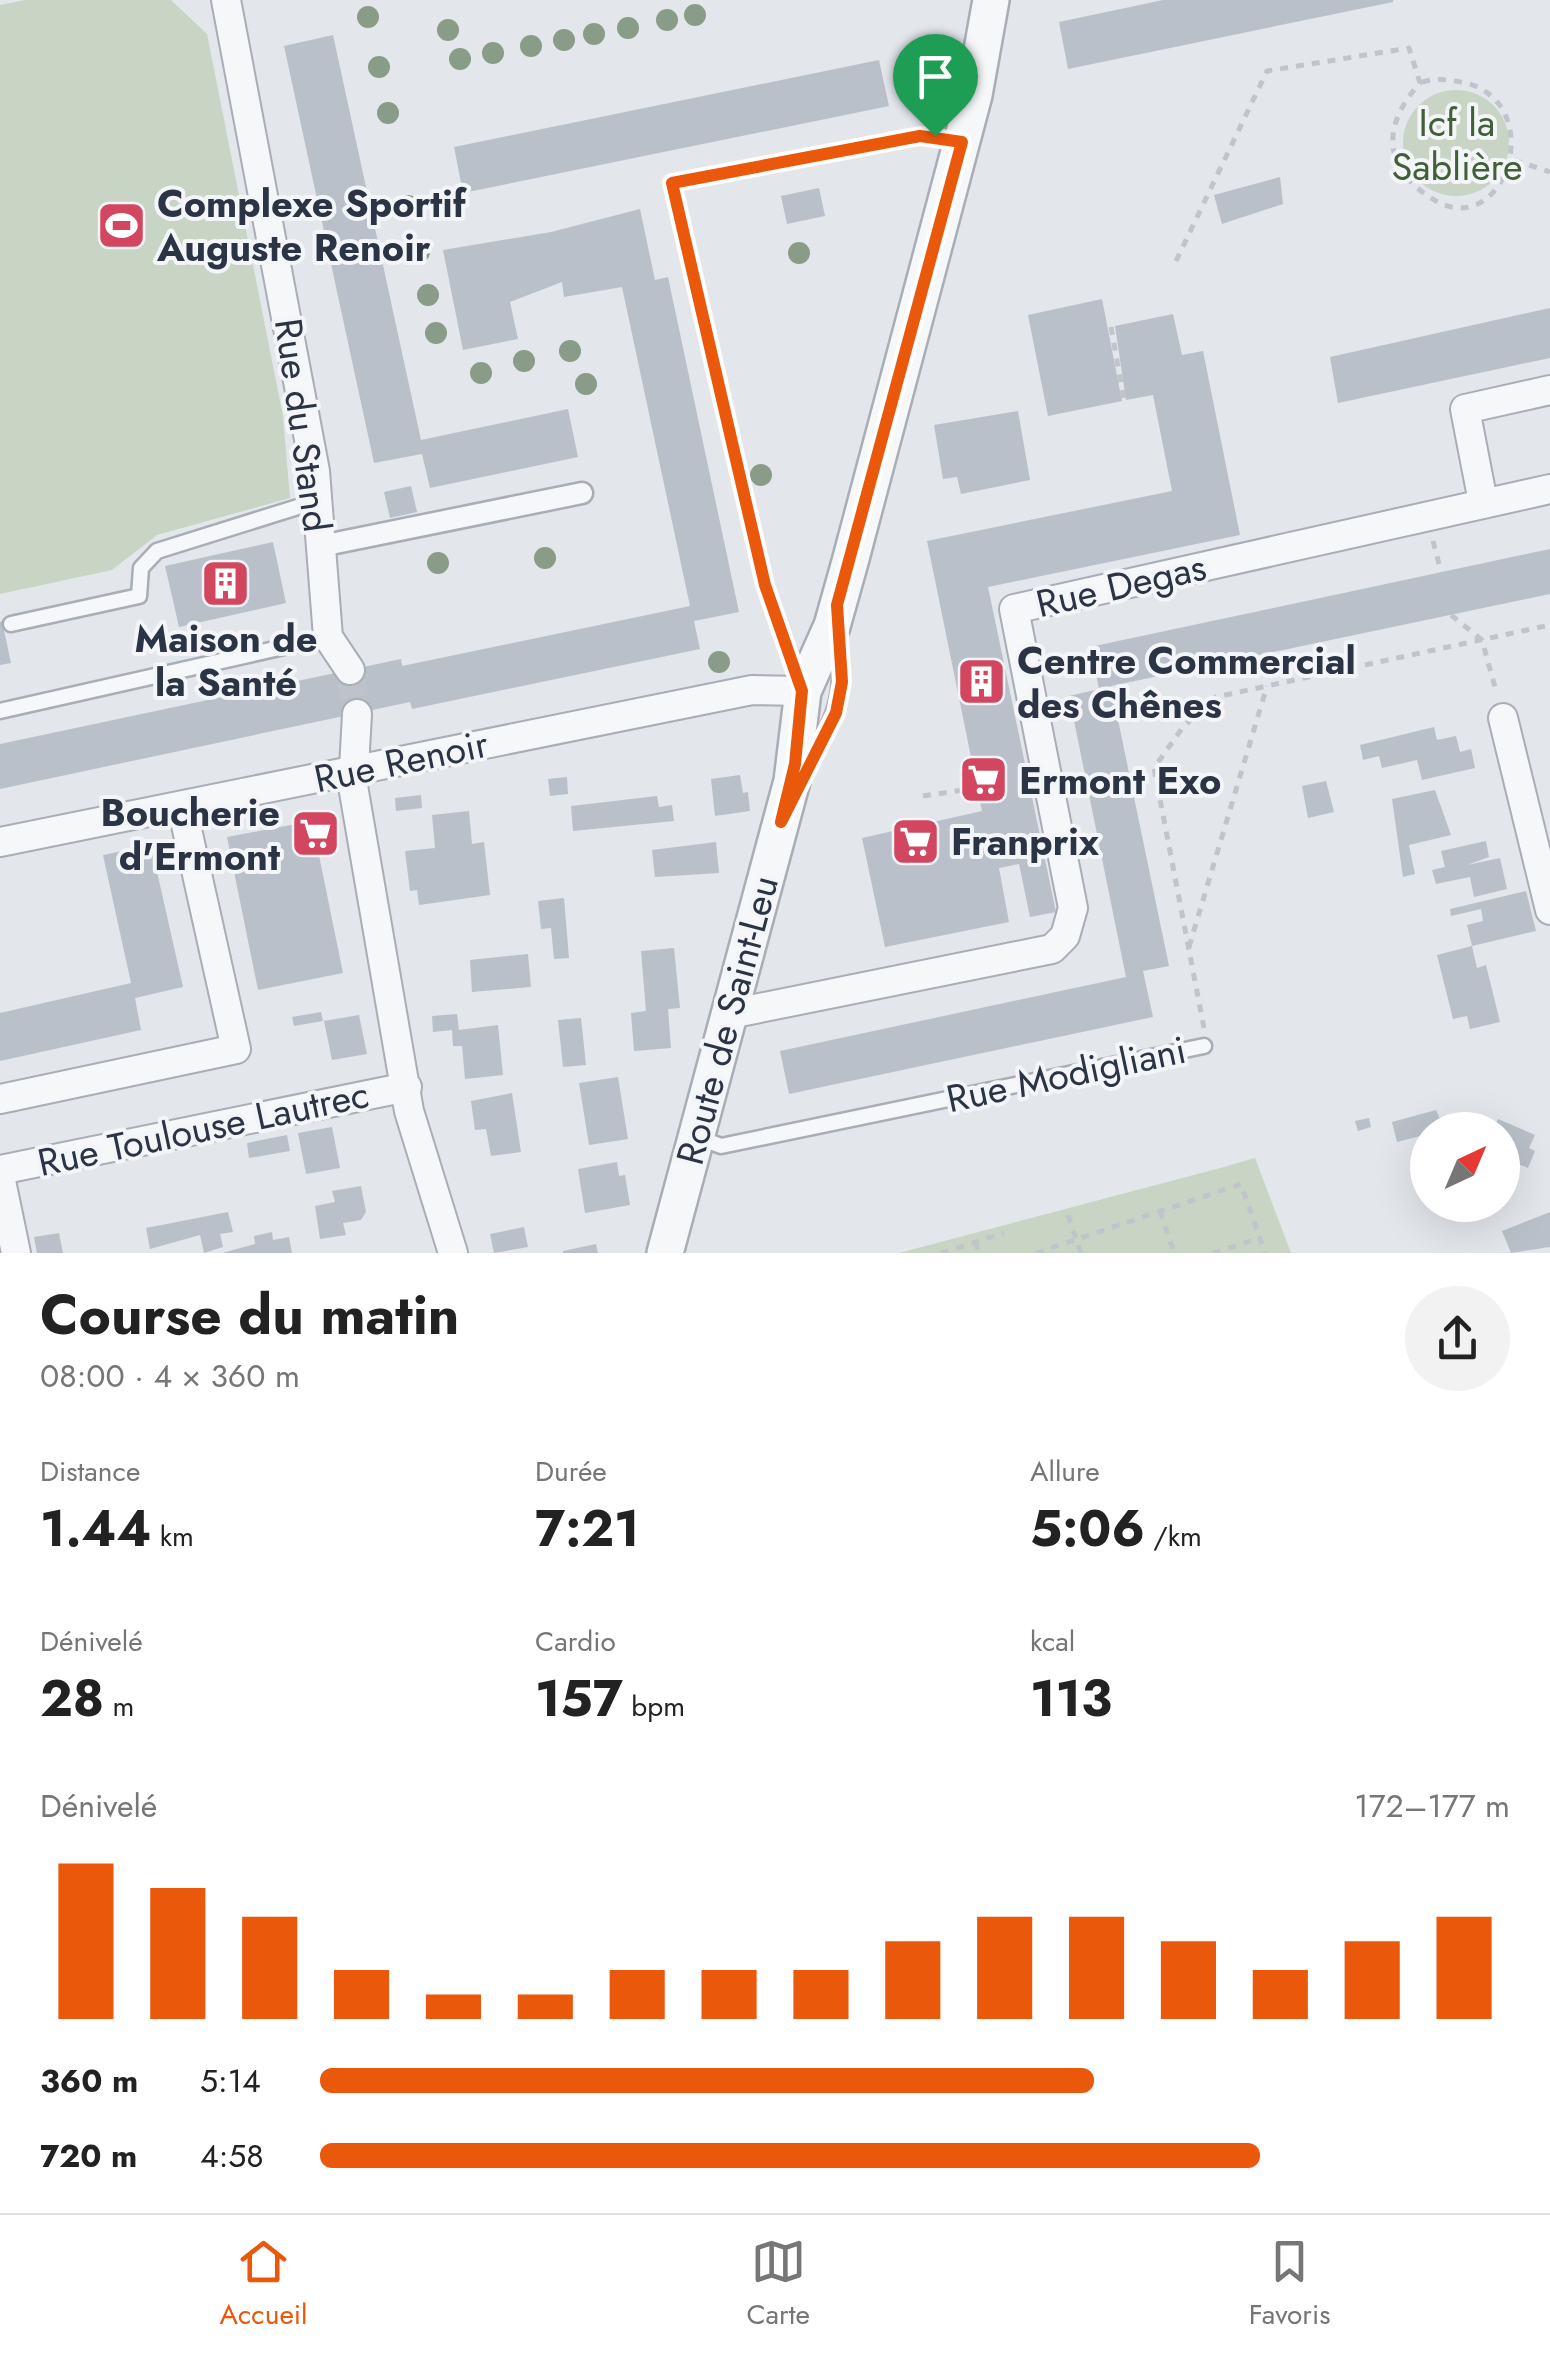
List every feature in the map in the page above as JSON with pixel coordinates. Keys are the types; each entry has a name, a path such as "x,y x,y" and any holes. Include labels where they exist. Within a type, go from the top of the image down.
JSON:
{"street":[{"name":"Rue du Stand","path":"226,0 254,133 318,500 328,637 350,670"},
{"name":"Route de Saint-Leu","path":"664,1253 781,822 795,764 802,691 837,605 962,142 991,0"},
{"name":"Route de Saint-Leu","path":"974,94 1012,0"},
{"path":"1483,502 1465,409 1550,390"},
{"name":"Rue Degas","path":"730,1014 1052,949 1065,936 1072,908 1014,609 1550,489"},
{"path":"321,546 582,493"},
{"name":"Rue Renoir","path":"0,842 752,690 802,691"},
{"path":"357,714 352,786 408,1112 454,1253"},
{"path":"1502,718 1550,910"},
{"name":"Rue Toulouse Lautrec","path":"0,1100 236,1049 182,807"},
{"name":"Rue Toulouse Lautrec","path":"16,1253 0,1173 406,1086"}],"lane":[{"path":"802,691 765,585 672,183 920,136 962,142"},
{"path":"11,624 139,596 142,568 156,551 318,500"},
{"path":"781,822 836,713 842,682 837,605"},
{"path":"0,711 328,637"},
{"name":"Rue Modigliani","path":"696,1137 722,1146 1204,1046"}],"path":[{"path":"1176,261 1267,70 1409,48 1420,83"},
{"path":"1451,80 1484,88 1514,130 1514,160 1509,177 1479,203 1458,208 1435,202 1412,184 1396,162 1393,122 1420,83 1451,80"},
{"path":"1514,160 1550,172"},
{"path":"1111,327 1124,400"},
{"path":"1452,614 1482,640 1502,718"},
{"name":"Rue Modigliani","path":"1204,1046 1154,768 1183,728 1216,698 1550,625"},
{"path":"1189,948 1267,686"},
{"path":"923,796 977,788"},
{"path":"1036,1253 1241,1184 1266,1253"},
{"path":"1160,1211 1174,1253"},
{"path":"1068,1215 1081,1253"},
{"path":"941,1253 1004,1233"},
{"path":"1213,1253 1260,1238"},
{"path":"975,1242 979,1253"}],"green space":[{"name":"Complexe Sportif Auguste Renoir","path":"25,0 171,0 207,34 283,416 290,498 157,535 112,570 0,594 0,5"},
{"name":"Icf la Sablière","path":"1456,90 1476,94 1493,106 1505,123 1509,143 1505,163 1493,180 1476,192 1456,196 1436,192 1419,180 1407,163 1403,143 1407,123 1419,106 1436,94"},
{"path":"1255,1158 1291,1253 899,1253 1224,1167"}],"building":[{"path":"1163,0 1393,2 1068,69 1059,22"},
{"path":"333,35 421,440 568,409 578,457 430,488 422,454 374,463 284,46"},
{"path":"879,60 889,106 463,193 454,147"},
{"path":"1280,177 1283,204 1222,224 1214,195"},
{"path":"819,188 825,216 787,224 781,196"},
{"path":"640,209 655,280 668,277 739,612 694,621 700,649 412,709 410,702 0,789 0,744 401,659 402,666 690,606 622,287 564,297 562,282 510,302 518,339 463,350 443,250 551,232"},
{"path":"1102,299 1122,401 1048,416 1028,315"},
{"path":"1550,308 1550,358 1338,403 1330,357"},
{"name":"Centre Commercial des Chênes","path":"1173,314 1182,355 1203,351 1240,535 988,587 1056,912 1030,917 1019,864 999,868 1009,922 885,947 862,838 982,811 927,541 1172,491 1153,395 1126,400 1115,326"},
{"path":"1018,411 1030,480 961,494 957,477 943,479 934,425"},
{"path":"411,486 417,512 390,518 384,492"},
{"name":"Maison de la Santé","path":"273,542 286,603 179,627 165,566"},
{"path":"1550,549 1550,594 1111,686 1169,966 1143,971 1153,1017 789,1094 780,1051 1126,977 1069,696 1099,689 1090,647"},
{"path":"0,622 11,663 0,665"},
{"path":"1434,727 1437,740 1456,736 1460,752 1471,749 1475,768 1422,780 1417,760 1382,768 1379,756 1363,760 1360,745"},
{"path":"740,775 743,793 748,792 750,811 715,816 711,779"},
{"path":"567,777 568,794 550,796 548,779"},
{"path":"1326,781 1334,812 1308,818 1302,786"},
{"path":"1435,790 1451,835 1409,845 1415,874 1403,877 1392,799"},
{"path":"421,795 422,808 396,811 395,798"},
{"path":"657,796 659,807 672,805 674,821 573,831 571,806"},
{"path":"469,811 472,844 484,842 490,895 419,905 417,890 410,891 405,851 435,848 432,815"},
{"path":"312,821 343,973 258,990 227,837"},
{"path":"1486,841 1489,857 1467,865 1500,858 1507,889 1474,897 1470,877 1436,884 1432,870 1445,867 1441,851"},
{"path":"716,842 719,873 655,877 652,850"},
{"path":"151,845 183,987 135,998 141,1030 0,1061 0,1013 131,983 103,855"},
{"path":"1526,891 1536,931 1472,946 1467,925 1483,921 1481,909 1451,916 1450,909"},
{"path":"564,898 569,958 554,959 551,928 541,929 538,901"},
{"path":"1472,946 1477,968 1486,965 1500,1022 1470,1029 1467,1016 1453,1019 1437,955"},
{"path":"674,948 680,1008 668,1009 671,1048 634,1051 631,1013 646,1011 641,951"},
{"path":"528,954 531,987 472,992 470,960"},
{"path":"321,1012 323,1021 294,1026 292,1017"},
{"path":"457,1014 459,1030 498,1025 503,1075 465,1079 462,1046 453,1046 452,1030 433,1032 432,1016"},
{"path":"359,1015 367,1054 332,1060 324,1021"},
{"path":"581,1018 586,1065 563,1067 558,1020"},
{"path":"618,1077 628,1139 589,1145 579,1083"},
{"path":"512,1093 521,1152 491,1156 486,1129 475,1130 471,1101"},
{"path":"1410,1117 1410,1139 1397,1142 1392,1122"},
{"path":"1369,1118 1371,1127 1358,1131 1355,1121"},
{"path":"332,1127 340,1168 306,1174 298,1133"},
{"path":"1520,1129 1535,1135 1529,1148 1535,1151 1528,1168 1520,1165"},
{"path":"287,1135 290,1151 249,1158 247,1143"},
{"path":"617,1162 619,1176 625,1175 630,1205 585,1213 578,1169"},
{"path":"361,1186 366,1212 361,1220 343,1223 346,1235 320,1239 315,1206 335,1202 332,1191"},
{"path":"228,1212 233,1232 220,1234 223,1247 204,1253 200,1235 150,1249 146,1228"},
{"path":"1550,1212 1550,1247 1511,1253 1502,1231"},
{"path":"524,1227 528,1247 494,1253 490,1234"},
{"path":"272,1232 273,1240 289,1237 292,1253 222,1253 255,1244 254,1236"},
{"path":"59,1233 63,1253 37,1253 34,1237"},
{"path":"596,1244 598,1253 563,1253 563,1251"}],"tunnel":[{"path":"350,670 357,714"}],"place":[{"name":"Complexe Sportif Auguste Renoir","path":"122,225"},
{"name":"Maison de la Santé","path":"226,584"},
{"name":"Centre Commercial des Chênes","path":"982,682"},
{"name":"Ermont Exo","path":"984,780"},
{"name":"Boucherie d'Ermont","path":"315,834"},
{"name":"Franprix","path":"916,841"}],"route":[{"path":"935,136 962,142 837,605 842,682 836,713 781,822 795,764 802,691 765,585 672,183 935,136"}]}
